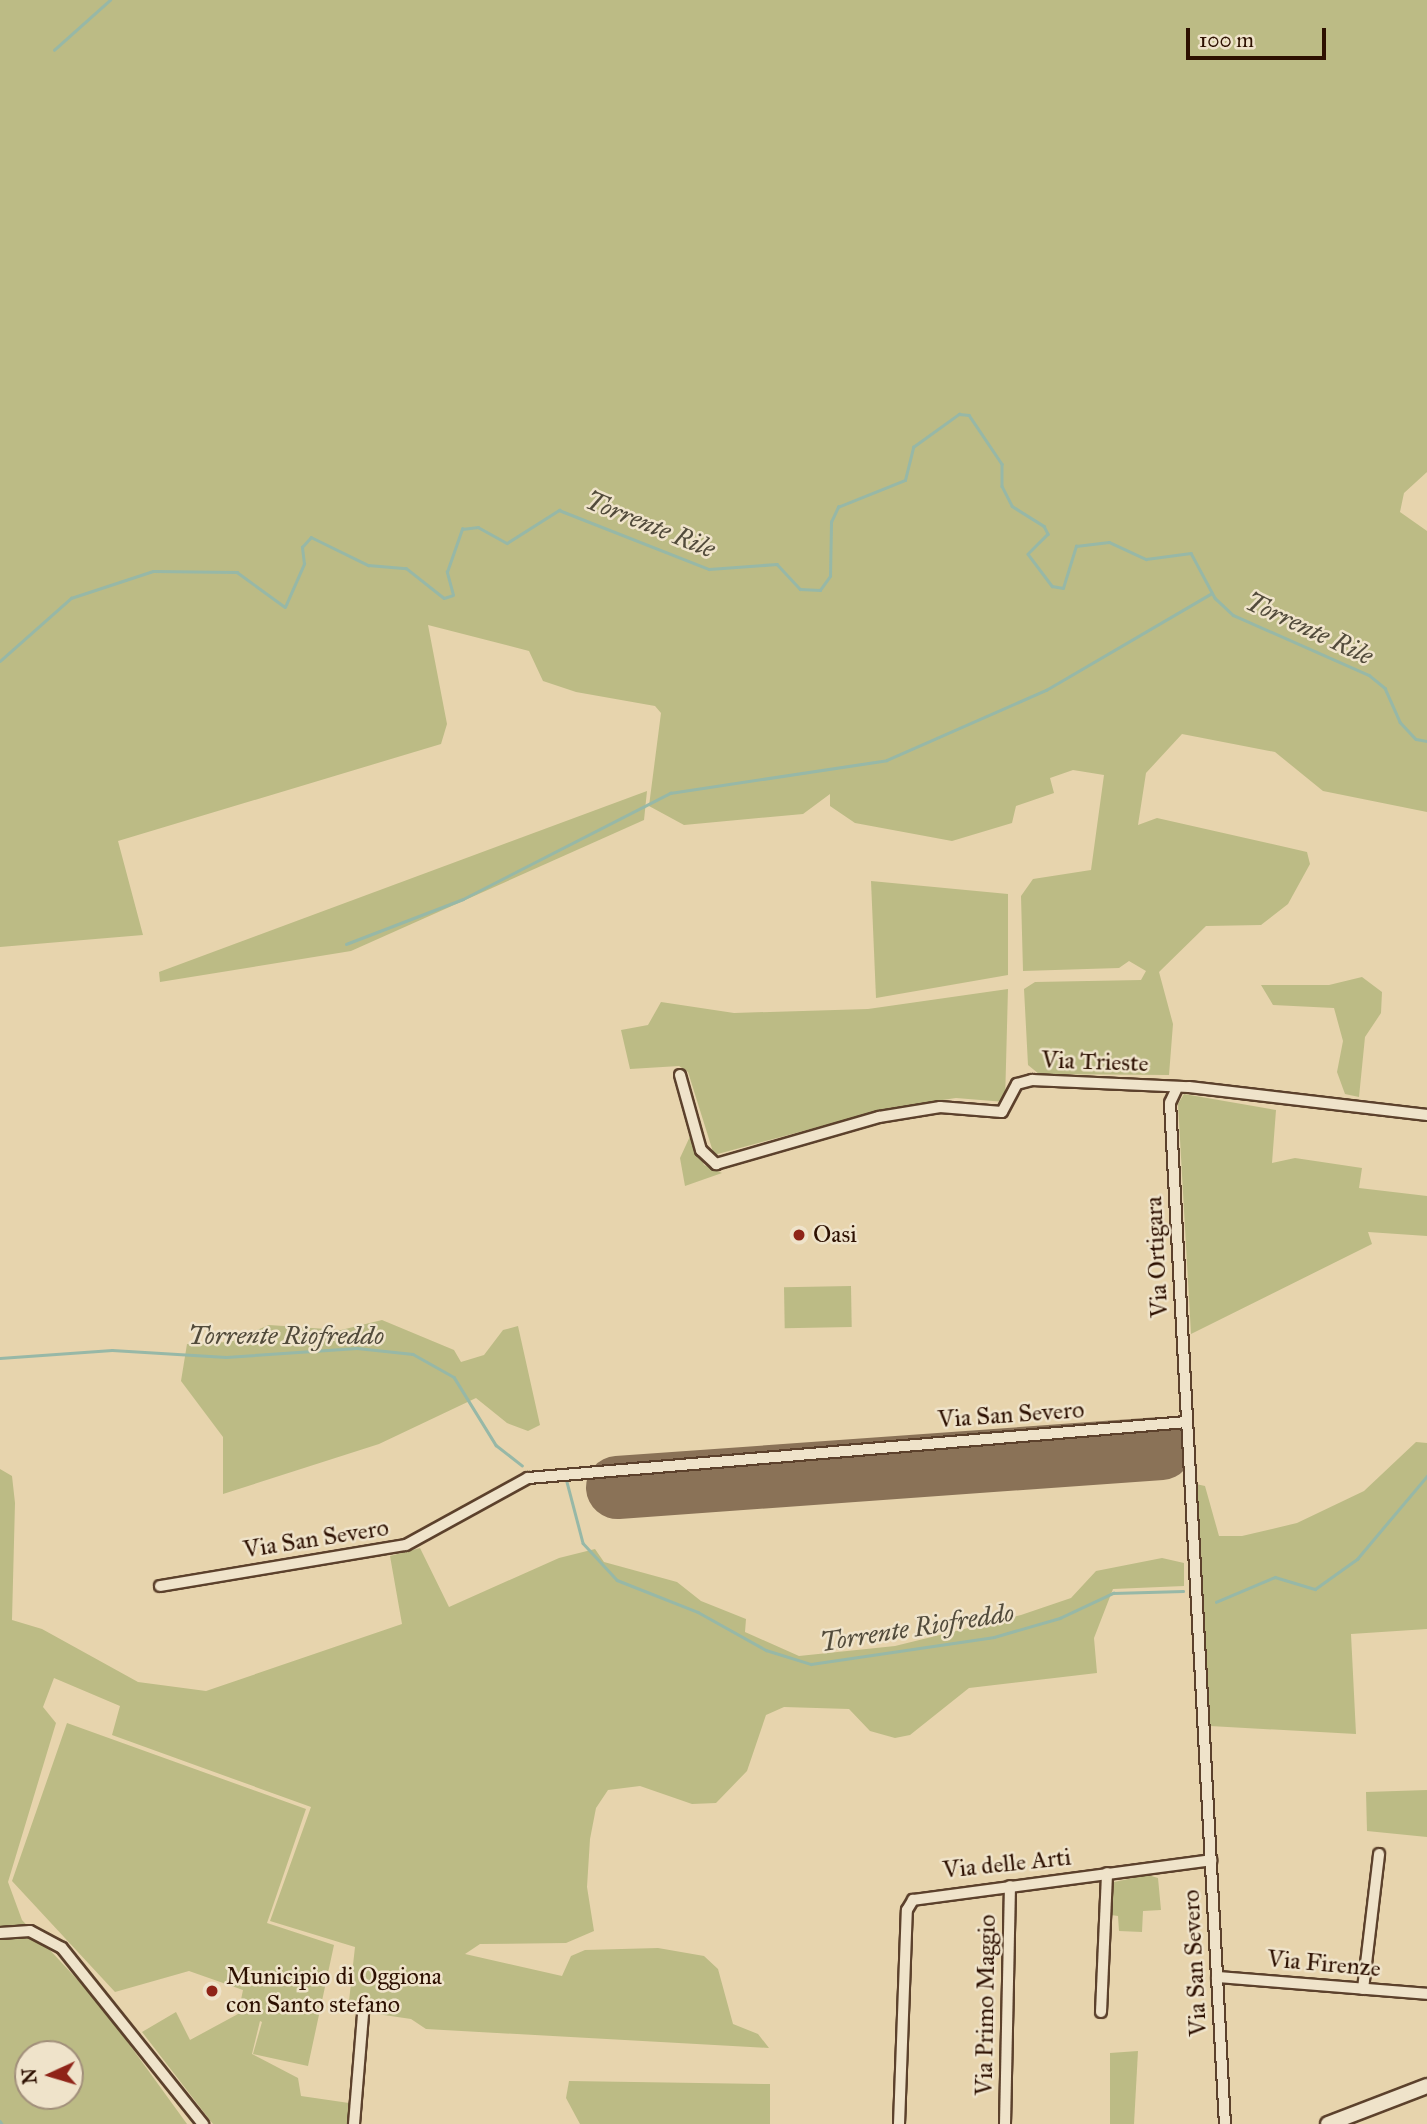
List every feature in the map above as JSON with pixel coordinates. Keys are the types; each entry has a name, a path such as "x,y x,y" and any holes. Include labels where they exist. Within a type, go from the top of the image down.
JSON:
{"street":[{"name":"Via Trieste","path":"680,1075 701,1150 716,1164 879,1117 940,1107 1002,1112 1017,1084 1032,1080 1176,1090 1427,1115"},
{"name":"Via Ortigara","path":"1176,1090 1170,1103 1186,1422"},
{"name":"Via San Severo","path":"160,1586 406,1545 528,1478 1186,1422 1225,2124"},
{"path":"1363,1989 1378,1854"},
{"name":"Via delle Arti","path":"899,2124 907,1910 913,1900 1210,1860"},
{"name":"Via delle Arti","path":"1101,2012 1107,1873"},
{"name":"Via Primo Maggio","path":"1005,2124 1010,1886"},
{"path":"0,1933 30,1931 53,1940 105,1999 203,2124"},
{"name":"Via Firenze","path":"1217,1977 1427,1994"},
{"path":"354,2124 363,2014"},
{"path":"1336,2124 1427,2086"},
{"path":"1328,2124 1355,2117"}],"shaded area":[{"path":"0,0 1427,0 1427,472 1404,493 1400,512 1427,531 1427,812 1323,791 1275,752 1182,734 1146,773 1138,825 1157,818 1307,852 1310,864 1288,904 1261,925 1206,926 1159,972 1173,1024 1169,1075 1039,1074 1028,1065 1024,989 1035,982 1141,980 1146,971 1129,961 1119,968 1023,971 1021,896 1033,879 1091,870 1104,775 1073,770 1050,778 1054,793 1016,806 1012,823 952,841 855,823 830,806 830,794 803,814 684,825 649,806 661,713 655,706 576,692 543,681 529,651 428,625 447,724 441,744 118,841 143,935 0,947"},
{"path":"647,791 644,820 351,951 160,982 159,972"},
{"path":"871,881 1008,894 1008,975 876,998"},
{"path":"1362,977 1382,992 1381,1013 1365,1037 1359,1097 1345,1094 1337,1072 1343,1041 1334,1008 1273,1005 1261,985 1329,985"},
{"path":"1008,989 1005,1102 956,1098 889,1108 714,1155 688,1072 679,1066 630,1069 621,1030 648,1025 661,1002 734,1013 868,1009"},
{"path":"1184,1094 1276,1110 1272,1163 1295,1158 1362,1168 1359,1188 1427,1196 1427,1236 1368,1232 1372,1244 1191,1334 1178,1104"},
{"path":"692,1132 704,1165 722,1173 685,1186 680,1158"},
{"path":"851,1286 852,1327 785,1328 784,1287"},
{"path":"382,1320 454,1350 461,1362 484,1355 503,1330 518,1326 540,1425 528,1431 507,1423 476,1398 379,1444 223,1494 223,1437 181,1381 187,1344 228,1342 269,1325 341,1330"},
{"path":"1416,1442 1427,1443 1427,1629 1351,1634 1356,1734 1210,1726 1196,1484 1205,1486 1219,1536 1242,1536 1297,1523 1364,1491"},
{"path":"0,1469 12,1476 15,1503 12,1620 42,1629 138,1682 206,1691 402,1624 390,1556 420,1548 449,1607 559,1558 595,1549 604,1562 677,1582 701,1601 746,1619 745,1632 799,1656 895,1646 1021,1615 1071,1598 1096,1571 1162,1558 1184,1563 1184,1586 1113,1589 1094,1638 1097,1673 969,1688 910,1735 895,1738 870,1731 849,1709 784,1707 766,1715 747,1771 716,1803 692,1804 640,1786 608,1790 596,1808 590,1839 587,1887 594,1931 566,1943 480,1944 465,1954 562,1976 571,1956 585,1950 658,1948 704,1956 718,1969 733,2024 758,2034 769,2048 426,2029 411,2019 357,2011 349,2001 355,1947 270,1921 311,1807 112,1735 120,1706 54,1678 43,1707 56,1723 8,1882 22,1920 100,2004 187,2124 0,2124"},
{"path":"67,1723 306,1809 267,1923 334,1945 308,2066 253,2054 262,2022 260,2021 252,2054 298,2078 301,2096 349,2103 349,2124 213,2124 142,2032 176,2012 190,2040 238,2014 243,1990 189,1971 115,1992 12,1881"},
{"path":"1427,1790 1427,1837 1367,1831 1366,1792"},
{"path":"1148,1875 1158,1878 1161,1910 1143,1911 1142,1932 1119,1931 1118,1916 1111,1915 1114,1882"},
{"path":"1138,2051 1134,2124 1110,2124 1110,2053"},
{"path":"569,2081 770,2084 770,2124 580,2124 566,2098"}],"waterway":[{"path":"54,50 110,0"},
{"name":"Torrente Rile","path":"0,661 71,598 153,571 237,572 285,607 304,564 302,547 311,537 368,565 406,568 444,598 453,595 447,572 462,529 478,527 507,543 559,510 709,569 777,564 800,589 820,590 830,576 831,522 838,507 905,480 913,447 959,414 969,415 1002,464 1002,486 1012,506 1044,526 1048,534 1028,554 1052,586 1063,588 1076,546 1109,542 1146,559 1191,553 1215,598 1233,615 1369,675 1385,688 1400,722 1416,739 1427,741"},
{"path":"346,944 463,899 670,793 887,760 1046,690 1212,593"},
{"name":"Torrente Riofreddo","path":"0,1358 112,1350 226,1357 357,1348 413,1354 454,1377 496,1445 522,1465"},
{"name":"Torrente Riofreddo","path":"1216,1602 1275,1577 1315,1589 1357,1559 1427,1476"},
{"name":"Torrente Riofreddo","path":"566,1478 583,1543 617,1580 698,1612 766,1650 811,1664 994,1637 1060,1618 1113,1593 1183,1591"}],"runway":[{"path":"617,1487 1161,1448"}],"place":[{"name":"Oasi","path":"799,1235"},
{"name":"Municipio di Oggiona con Santo stefano","path":"212,1991"}]}
